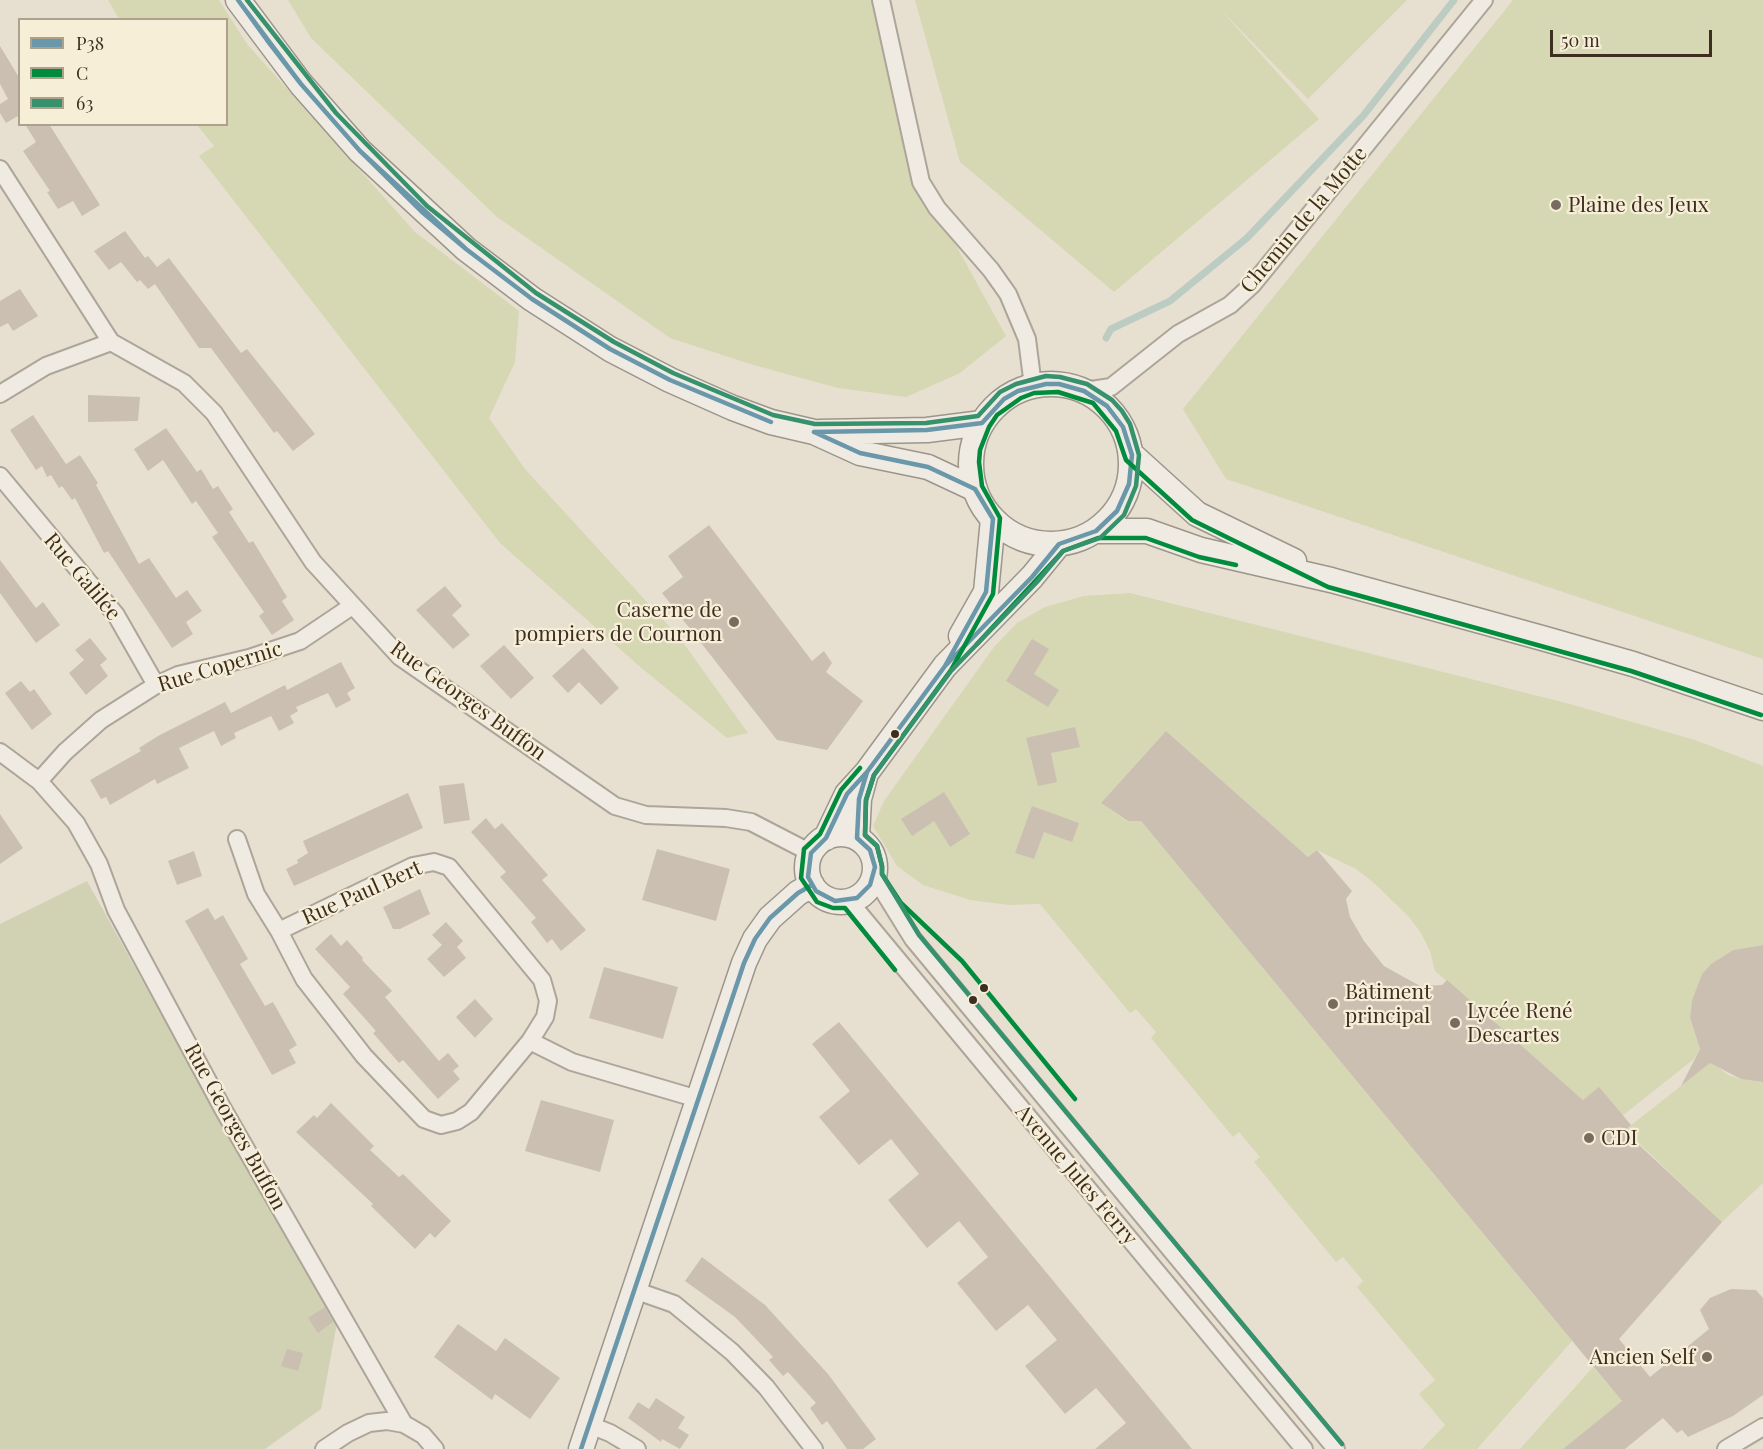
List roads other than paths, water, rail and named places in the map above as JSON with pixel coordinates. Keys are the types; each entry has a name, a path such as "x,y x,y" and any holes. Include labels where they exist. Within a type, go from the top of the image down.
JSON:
{"main road":[{"path":"238,0 301,84 360,151 422,212 498,275 610,349 670,380 771,422 813,432 860,453 928,467 975,489"},
{"path":"1059,384 1084,391 1107,406 1116,416 1128,440 1132,455 1129,484 1124,498 1117,511 1096,531 1079,540 1059,544 1030,542 1004,529 993,519 975,489 971,462 976,435 982,423 1004,399 1033,386 1059,384"},
{"path":"813,432 927,430 982,423"},
{"path":"1132,455 1197,514 1331,580"},
{"path":"818,845 836,834 857,838 870,850 875,867 874,876 864,893 849,901 828,900 812,885 807,867 818,845 847,794 867,772 945,666 986,592 993,519"},
{"path":"1096,531 1147,531 1201,550 1331,580 1633,664 1763,708"},
{"path":"945,666 1032,577 1059,544"},
{"path":"857,838 859,799 867,772"},
{"path":"580,1449 590,1425 744,963 755,939 783,906 812,885"}],"street":[{"path":"881,0 921,182 937,208 991,270 1008,294 1027,339 1033,386"},
{"name":"Chemin de la Motte","path":"1084,391 1111,387 1178,334 1230,305 1253,284 1484,0"},
{"path":"0,169 111,342 46,366 0,394"},
{"name":"Rue Georges Buffon","path":"111,342 184,383 214,413 234,439 296,538 352,606 400,657 615,806 646,814 726,818 751,822 818,845"},
{"name":"Rue Galilée","path":"0,476 116,615 156,685"},
{"name":"Rue Copernic","path":"39,781 65,752 101,720 156,685 178,675 249,658 300,641 352,606"},
{"name":"Rue Georges Buffon","path":"0,752 39,781 76,823 94,854 116,910 223,1109 404,1424"},
{"name":"Rue Paul Bert","path":"237,839 256,894 279,931 304,979 332,1018 402,1099 424,1119 441,1125 457,1121 471,1112 530,1041 545,1017 548,1001 542,980 449,867 434,862 413,866 279,931"},
{"name":"Avenue Jules Ferry","path":"874,876 913,939 1336,1449"},
{"name":"Avenue Jules Ferry","path":"849,901 1304,1449"},
{"path":"530,1041 572,1062 698,1099"},
{"path":"634,1290 674,1304 732,1352 766,1387 814,1449"},
{"path":"324,1449 348,1432 369,1423 387,1421 404,1424 423,1435 435,1449"},
{"path":"590,1425 610,1433 636,1449"},
{"path":"1726,1449 1763,1427"}],"waterway":[{"path":"1106,338 1111,329 1170,301 1247,238 1363,116 1454,0"}],"place":[{"name":"Plaine des Jeux","path":"1556,205"},
{"name":"Caserne de pompiers de Cournon","path":"734,622"},
{"name":"Bâtiment principal","path":"1333,1004"},
{"name":"Lycée René Descartes","path":"1455,1023"},
{"name":"CDI","path":"1589,1138"},
{"name":"Ancien Self","path":"1707,1357"}]}
